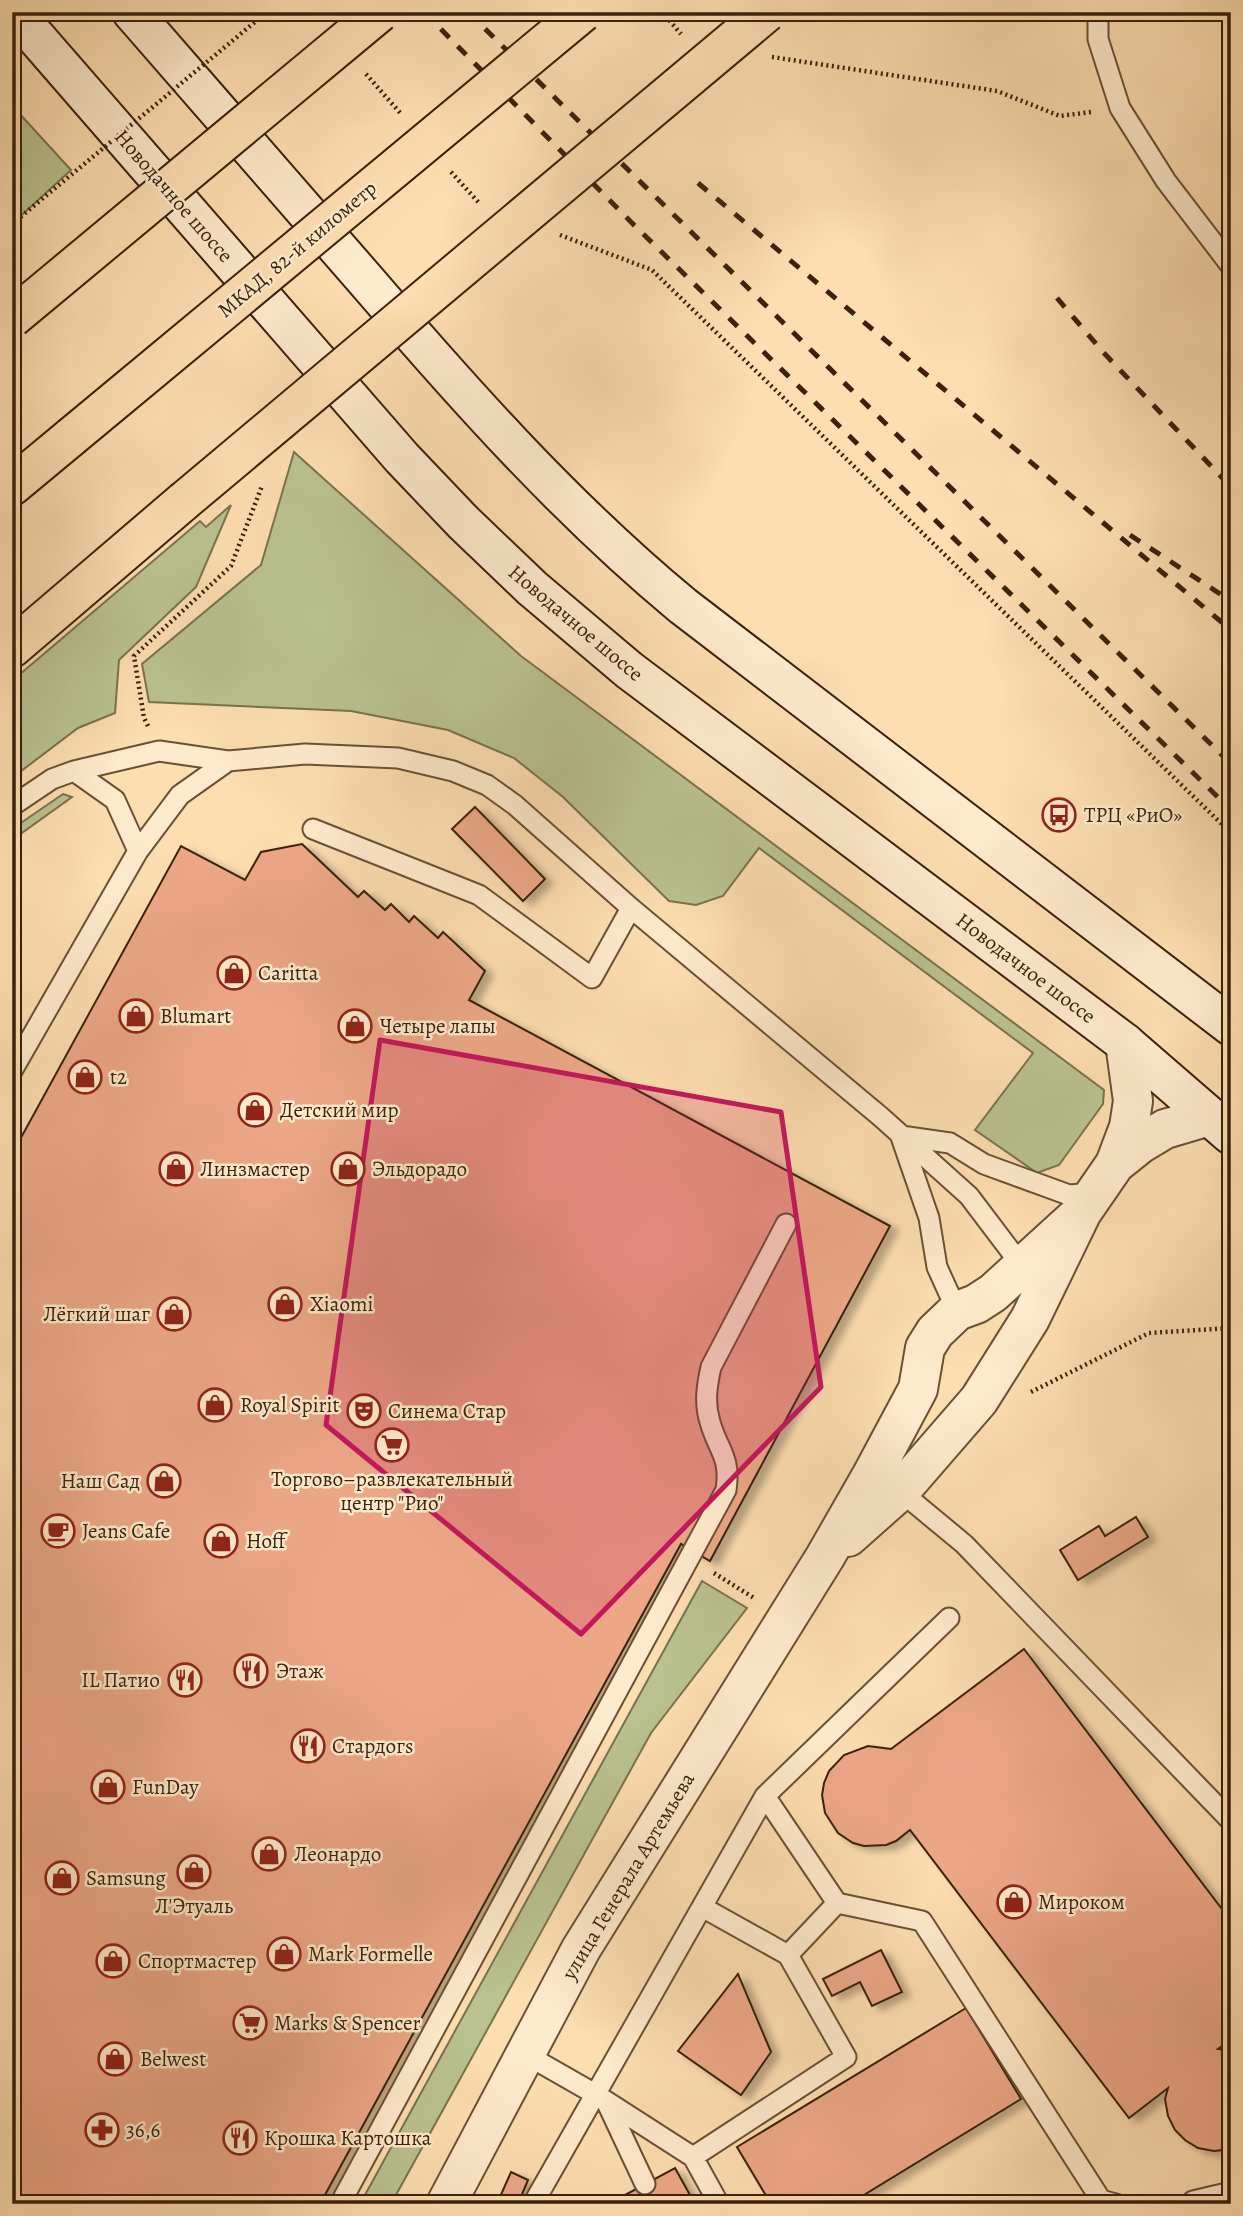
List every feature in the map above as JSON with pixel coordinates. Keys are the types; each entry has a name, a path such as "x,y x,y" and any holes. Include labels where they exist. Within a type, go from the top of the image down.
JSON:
{"main road":[{"name":"Новодачное шоссе","path":"14,12 402,458 463,522 532,588 629,670 1125,1043 1220,1125"},
{"path":"132,12 470,400 583,518 632,564 1231,1026"},
{"path":"12,318 380,12"},
{"name":"МКАД, 82-й километр","path":"12,486 583,12"},
{"path":"12,648 767,12"},
{"path":"1097,1190 1129,1127 1133,1101 1125,1043"},
{"path":"1097,1190 1140,1144 1165,1129 1220,1125"},
{"name":"улица Генерала Артемьева","path":"887,1482 918,1389 925,1348 934,1332 993,1293 1097,1190"},
{"name":"улица Генерала Артемьева","path":"446,2204 582,1949 825,1557 887,1482 978,1400 1030,1319 1097,1190"},
{"path":"967,1308 992,1317 1011,1352"},
{"path":"918,1389 937,1398 978,1400"}],"lane":[{"path":"1098,12 1098,38 1120,108 1166,181 1231,266"},
{"path":"12,806 52,779 74,771 159,751 229,761 305,754 398,758 453,771 488,785 515,805 631,908 969,1196 1022,1266 1030,1290 1030,1319"},
{"path":"12,1071 138,851 180,795 229,761"},
{"path":"74,771 115,800 138,851"},
{"path":"313,829 479,895 592,978 631,908"},
{"path":"901,1136 950,1143 984,1164 1069,1195 1097,1190"},
{"path":"901,1136 929,1218 937,1267 967,1308"},
{"path":"340,2204 726,1490 729,1472 710,1422 705,1391 711,1367 786,1224"},
{"path":"887,1482 964,1544 1231,1821"},
{"path":"533,2204 600,2097 765,1796 949,1618"},
{"path":"765,1796 837,1903 922,1921 1104,2203"},
{"path":"788,1955 837,1903"},
{"path":"693,2157 846,2057 788,1955 702,1907"},
{"path":"525,2054 600,2097 693,2157 719,2204"},
{"path":"600,2097 645,2184"},
{"path":"1193,2203 1231,2192"}],"path":[{"path":"12,224 267,12"},
{"path":"662,12 683,36"},
{"path":"769,56 998,91 1060,116 1120,108"},
{"path":"365,73 408,123"},
{"path":"12,97 19,100"},
{"path":"443,163 478,204 490,208"},
{"path":"552,232 652,270 1231,833"},
{"path":"144,718 134,656 231,566 266,477"},
{"path":"1022,1397 1149,1333 1231,1328"},
{"path":"690,1558 756,1599"}],"highlighted area":[{"path":"380,1040 781,1112 821,1387 581,1634 326,1425"}],"green space":[{"path":"1220,12 1231,12 1231,65"},
{"path":"12,110 19,113 71,170 12,224"},
{"path":"294,452 521,656 1104,1090 1103,1104 1059,1165 1037,1173 975,1130 1033,1053 759,848 723,896 696,905 669,901 563,797 514,758 448,730 351,711 149,702 142,664 261,565"},
{"path":"231,505 196,587 119,660 115,713 78,728 12,778 12,681 200,521 206,527"},
{"path":"63,794 72,797 12,840 12,829"},
{"path":"702,1581 747,1608 651,1733 391,2204 360,2204"}],"building":[{"path":"475,807 545,879 523,901 452,829"},
{"name":"Торгово–развлекательный центр \"Рио\"","path":"302,844 358,897 364,891 385,910 391,904 409,922 414,916 438,938 443,932 485,971 469,1000 890,1226 710,1561 681,1544 320,2204 12,2204 12,1154 181,846 245,880 261,852"},
{"path":"1136,1517 1148,1537 1078,1580 1060,1550 1099,1526 1105,1536"},
{"path":"1024,1649 1231,1921 1231,2040 1218,2049 1231,2051 1231,2149 1214,2151 1198,2148 1185,2140 1175,2130 1168,2116 1165,2099 1168,2088 1129,2118 910,1830 886,1845 864,1846 853,1843 838,1833 825,1813 822,1795 824,1783 829,1771 844,1755 868,1746 891,1749"},
{"path":"881,1950 902,1992 872,2006 860,1982 832,1996 823,1979"},
{"path":"738,1974 771,2052 741,2095 678,2051"},
{"path":"966,2008 1021,2099 849,2204 771,2204 737,2147"},
{"path":"675,2168 695,2204 613,2204 612,2202"},
{"path":"511,2172 528,2180 518,2204 509,2204 499,2199"}],"railway":[{"path":"424,12 631,222 1231,810"},
{"path":"468,12 1231,764"},
{"path":"698,183 1231,630"},
{"path":"1057,298 1103,352 1231,487"},
{"path":"1130,535 1231,601"}],"place":[{"name":"ТРЦ «РиО»","path":"1059,815"},
{"name":"Caritta","path":"234,973"},
{"name":"Blumart","path":"136,1016"},
{"name":"Четыре лапы","path":"355,1026"},
{"name":"t2","path":"85,1077"},
{"name":"Детский мир","path":"255,1110"},
{"name":"Линзмастер","path":"176,1169"},
{"name":"Эльдорадо","path":"348,1169"},
{"name":"Xiaomi","path":"285,1304"},
{"name":"Лёгкий шаг","path":"174,1314"},
{"name":"Royal Spirit","path":"215,1405"},
{"name":"Синема Стар","path":"364,1411"},
{"name":"Торгово–развлекательный центр \"Рио\"","path":"392,1445"},
{"name":"Наш Сад","path":"164,1481"},
{"name":"Jeans Cafe","path":"58,1531"},
{"name":"Hoff","path":"221,1541"},
{"name":"Этаж","path":"251,1671"},
{"name":"IL Патио","path":"185,1680"},
{"name":"Стардогs","path":"308,1746"},
{"name":"FunDay","path":"108,1787"},
{"name":"Леонардо","path":"269,1854"},
{"name":"Л'Этуаль","path":"194,1872"},
{"name":"Samsung","path":"62,1878"},
{"name":"Мироком","path":"1014,1902"},
{"name":"Mark Formelle","path":"284,1954"},
{"name":"Спортмастер","path":"113,1961"},
{"name":"Marks & Spencer","path":"250,2023"},
{"name":"Belwest","path":"115,2059"},
{"name":"36,6","path":"102,2130"},
{"name":"Крошка Картошка","path":"240,2138"}]}
